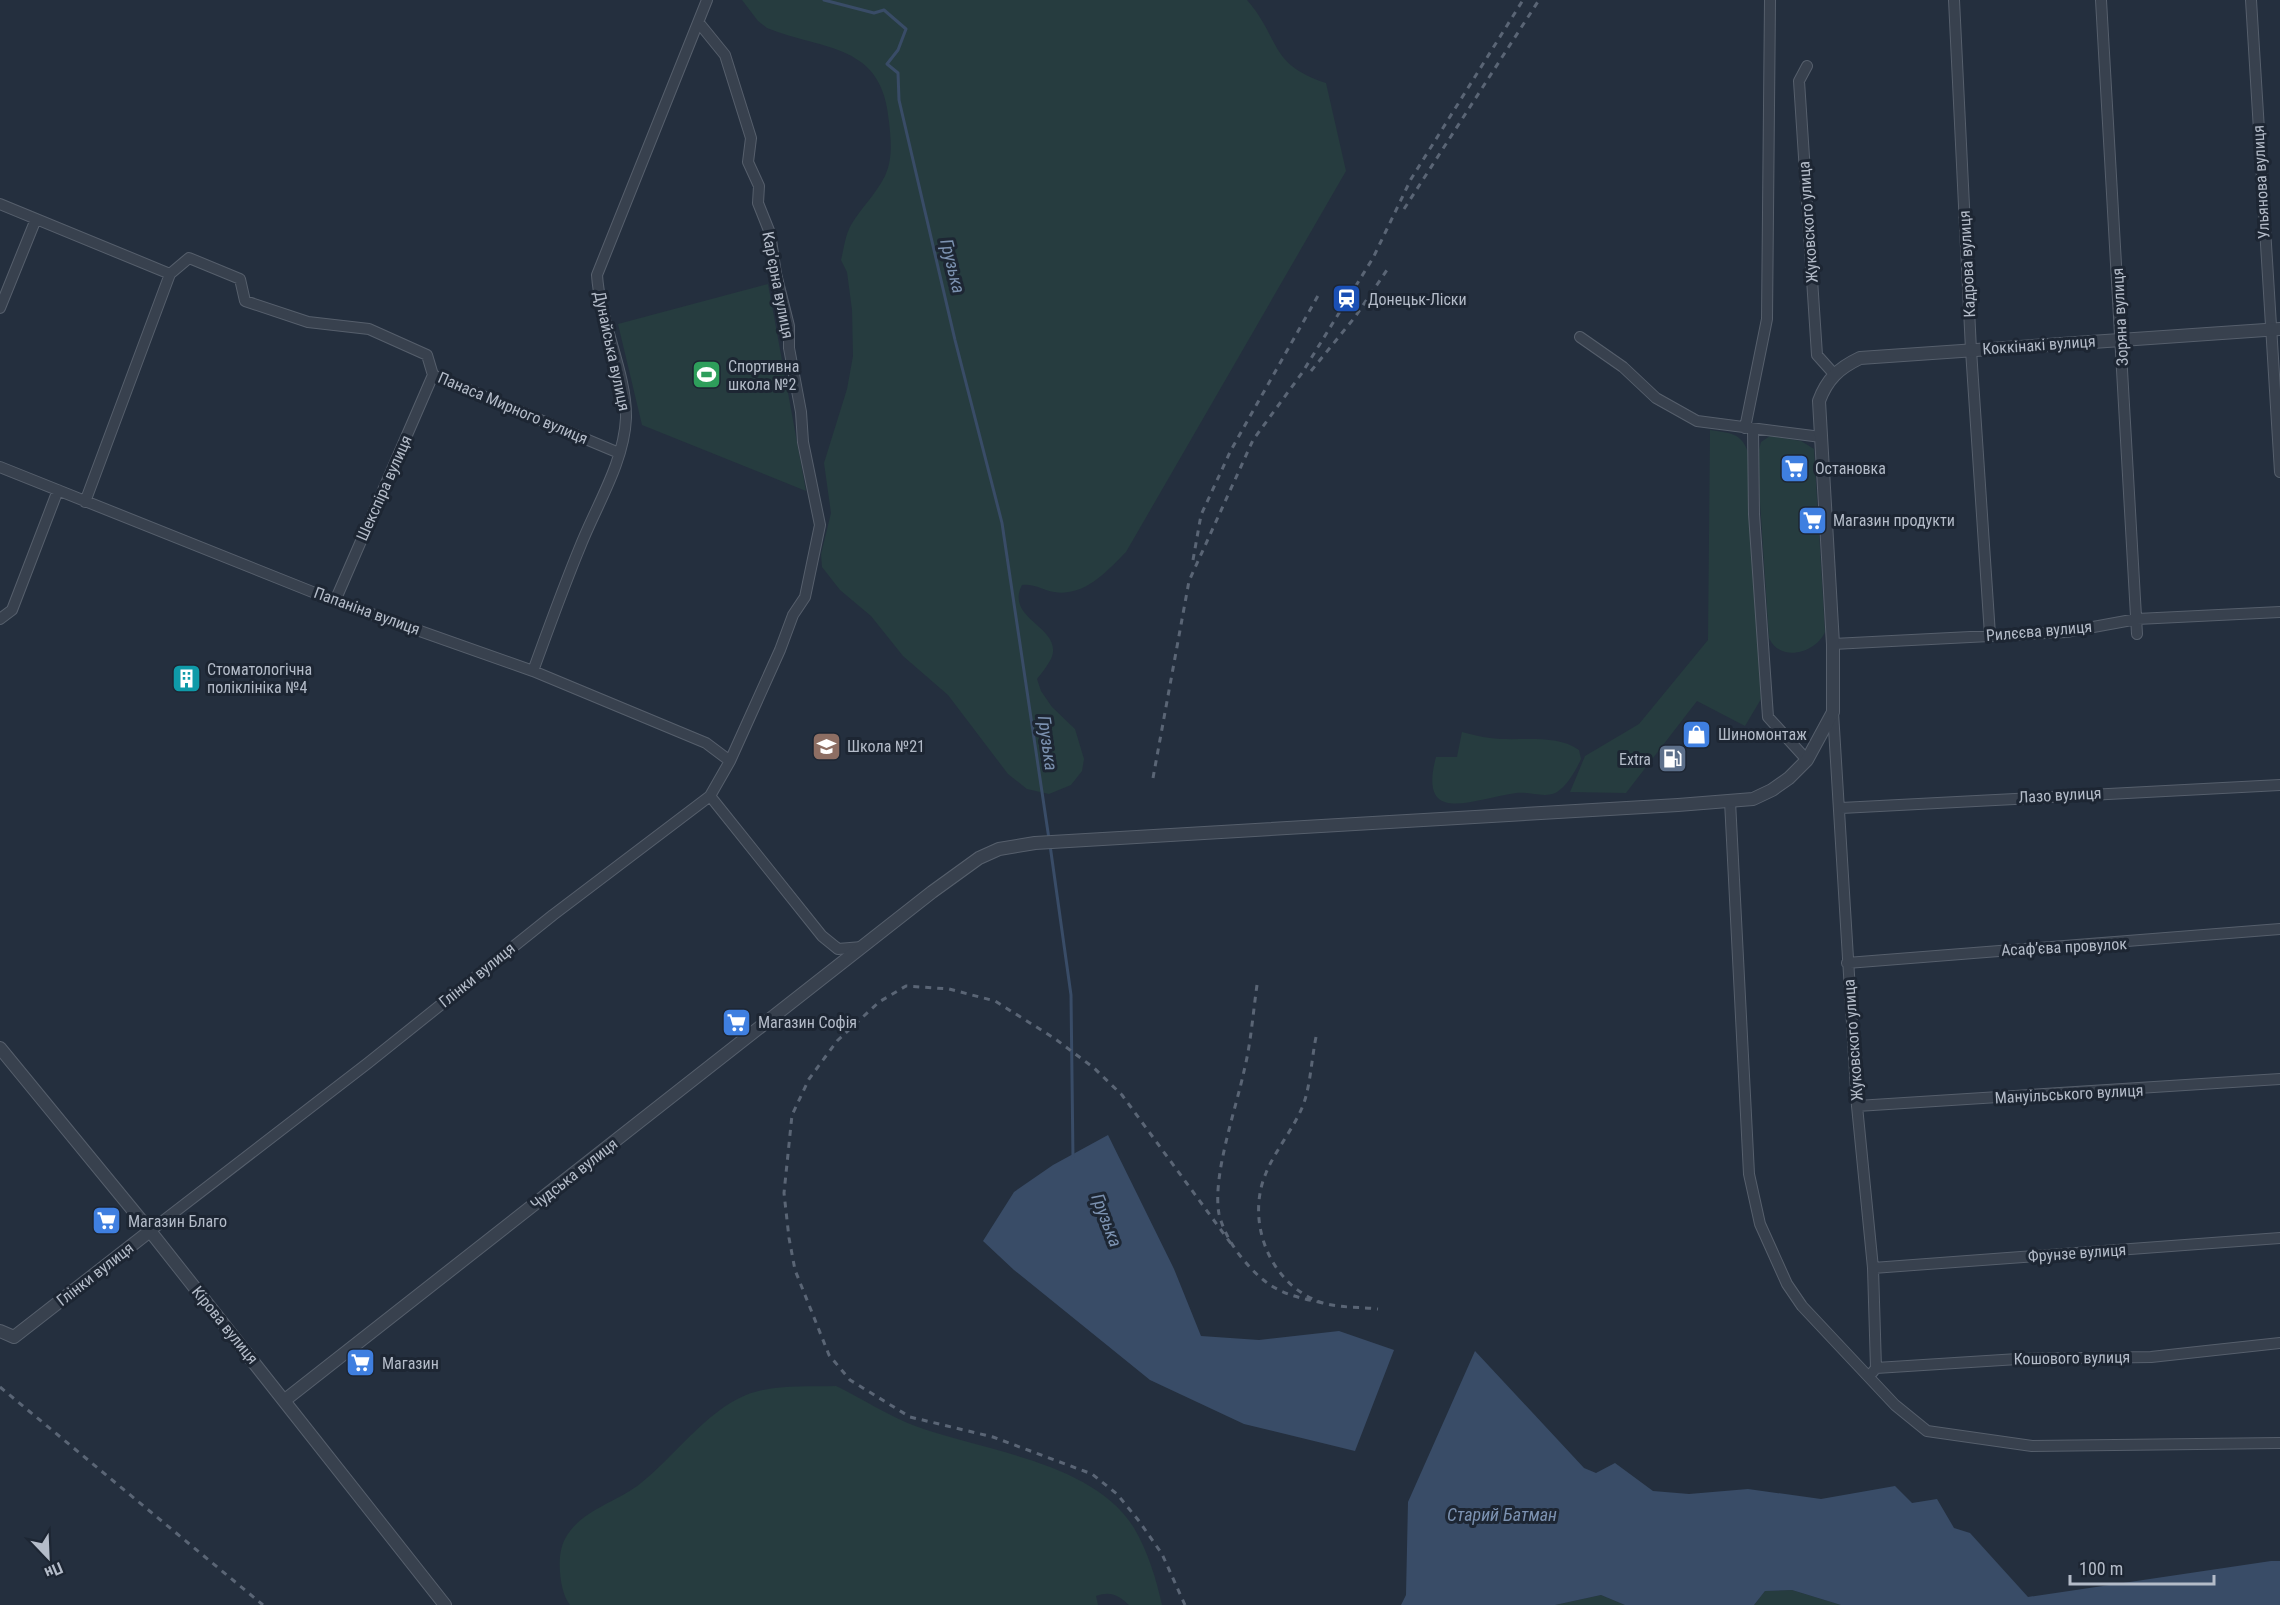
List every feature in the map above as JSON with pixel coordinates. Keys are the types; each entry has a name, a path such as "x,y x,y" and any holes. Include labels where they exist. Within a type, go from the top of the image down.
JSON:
{"street":[{"name":"Дунайська вулиця","path":"533,671 579,547 619,453 626,419 625,400 598,296 597,275 707,0"},
{"path":"1580,337 1623,367 1656,398 1697,421 1749,428 1821,437 1833,645 1833,712 1807,760 1768,717 1749,428 1767,308 1770,0"},
{"name":"Кадрова вулиця","path":"1954,0 1971,350 1990,635"},
{"name":"Зоряна вулиця","path":"2101,0 2137,634"},
{"name":"Ульянова вулиця","path":"2251,0 2275,329 2280,472"},
{"name":"Кар’єрна вулиця","path":"699,23 725,55 751,138 748,162 759,186 758,203 770,232 776,274 789,326 789,348 801,412 803,442 820,525"},
{"name":"Жуковского улица","path":"1807,66 1799,81 1817,356 1834,374"},
{"path":"0,204 170,274 85,502"},
{"path":"0,308 36,219"},
{"name":"Панаса Мирного вулиця","path":"170,274 189,258 240,279 245,301 308,322 369,330 427,355 432,375 619,453"},
{"name":"Коккінакі вулиця","path":"1821,437 1819,401 1825,386 1834,374 1860,358 2275,329"},
{"name":"Шекспіра вулиця","path":"335,600 432,375"},
{"name":"Папаніна вулиця","path":"0,468 335,600 533,671 706,743 730,761"},
{"path":"0,619 12,610 58,490"},
{"name":"Глінки вулиця","path":"0,1331 14,1337 368,1063 553,915 710,796 730,761 780,650 793,615 805,597 820,525"},
{"name":"Рилєєва вулиця","path":"1833,645 2066,632 2137,619 2280,612"},
{"name":"Жуковского улица","path":"1833,712 1841,808 1847,963 1857,1106 1873,1268 1876,1368"},
{"name":"Чудська вулиця","path":"285,1400 862,947 979,858 999,849 1035,843 1754,799 1772,789 1807,760"},
{"name":"Лазо вулиця","path":"1841,808 2280,785"},
{"path":"710,796 822,936 838,949 862,947"},
{"path":"1730,801 1749,1174 1760,1224 1787,1284 1817,1324 1911,1420 1927,1431 2032,1446 2280,1443"},
{"name":"Асаф’єва провулок","path":"1847,963 2280,929"},
{"name":"Кірова вулиця","path":"0,1048 150,1231 445,1605"},
{"name":"Мануільського вулиця","path":"1857,1106 2280,1078"},
{"name":"Фрунзе вулиця","path":"1873,1268 2280,1238"},
{"name":"Кошового вулиця","path":"1876,1368 2018,1359 2151,1357 2280,1343"},
{"path":"1868,1378 1876,1368"}],"green space":[{"path":"742,0 1247,0 1258,14 1284,59 1307,76 1326,83 1346,171 1126,552 1094,581 1076,591 1054,592 1022,585 1019,597 1021,607 1050,639 1053,648 1051,659 1037,679 1041,691 1052,707 1075,729 1084,759 1082,771 1071,785 1049,794 1027,789 1008,774 948,695 903,656 871,616 840,590 822,567 821,554 831,513 824,463 847,389 853,356 852,310 847,272 841,260 851,225 877,189 888,169 891,149 889,122 884,96 876,77 863,64 848,54 830,47 767,28 758,21"},
{"name":"Спортивна школа №2","path":"768,284 806,491 642,425 618,324"},
{"path":"1710,430 1738,437 1748,452 1761,699 1745,726 1697,701 1626,793 1570,792 1585,756 1639,724 1708,640"},
{"path":"1770,436 1801,441 1814,449 1825,632 1814,645 1806,650 1789,653 1774,646 1769,638 1757,457 1761,442"},
{"path":"1462,732 1490,738 1559,742 1579,750 1581,759 1568,782 1552,794 1516,793 1453,804 1442,801 1435,793 1432,779 1436,757 1457,757"},
{"path":"836,1386 918,1427 1036,1462 1065,1473 1093,1488 1116,1506 1134,1528 1151,1565 1162,1605 1129,1605 1118,1596 1106,1594 1096,1596 1098,1605 570,1605 561,1582 560,1554 565,1539 580,1521 632,1490 717,1412 746,1395 768,1389"},
{"path":"1792,1590 1841,1605 1754,1605 1765,1591"},
{"path":"1601,1595 1625,1605 1555,1605"}],"water":[{"path":"1108,1135 1174,1269 1201,1336 1259,1340 1339,1331 1394,1350 1355,1451 1244,1424 1150,1380 1014,1270 983,1241 1014,1192 1053,1165"},
{"name":"Старий Батман","path":"1475,1351 1584,1468 1596,1473 1615,1463 1653,1491 1689,1494 1748,1489 1821,1499 1895,1486 1912,1503 1937,1499 1954,1528 1970,1533 2028,1597 2280,1561 2280,1605 1841,1605 1792,1590 1765,1591 1754,1605 1625,1605 1601,1595 1555,1605 1401,1605 1406,1595 1408,1502"}],"waterway":[{"name":"Грузька","path":"824,0 874,13 884,10 906,29 898,50 887,64 898,73 899,100 955,340 1002,523 1049,839"},
{"name":"Грузька","path":"1050,845 1071,995 1073,1158"}],"railway":[{"path":"1153,778 1189,581 1253,440 1302,373 1373,258 1411,179 1523,0"},
{"path":"1404,209 1539,0"},
{"path":"1311,371 1355,317 1389,267"},
{"path":"1193,560 1201,515 1231,450 1319,294"},
{"path":"1257,985 1246,1060 1222,1162 1219,1181 1219,1214 1225,1232 1235,1248 1260,1277 1278,1290 1323,1303"},
{"path":"1185,1605 1162,1554 1139,1521 1117,1494 1092,1474 993,1437 910,1417 850,1380 829,1355 795,1270 789,1238 784,1193 792,1115 809,1079 837,1041 879,1002 906,986 949,989 995,1001 1054,1038 1094,1068 1122,1095 1232,1245"},
{"path":"1316,1037 1303,1105 1270,1164 1260,1192 1261,1231 1276,1267 1304,1295 1330,1305 1378,1309"},
{"path":"0,1387 263,1605"}],"place":[{"name":"Донецьк-Ліски","path":"1347,299"},
{"name":"Спортивна школа №2","path":"707,375"},
{"name":"Остановка","path":"1794,468"},
{"name":"Магазин продукти","path":"1812,520"},
{"name":"Стоматологічна поліклініка №4","path":"186,678"},
{"name":"Шиномонтаж","path":"1697,734"},
{"name":"Школа №21","path":"826,746"},
{"name":"Extra","path":"1672,759"},
{"name":"Магазин Софія","path":"737,1022"},
{"name":"Магазин Благо","path":"107,1221"},
{"name":"Магазин","path":"361,1363"}]}
